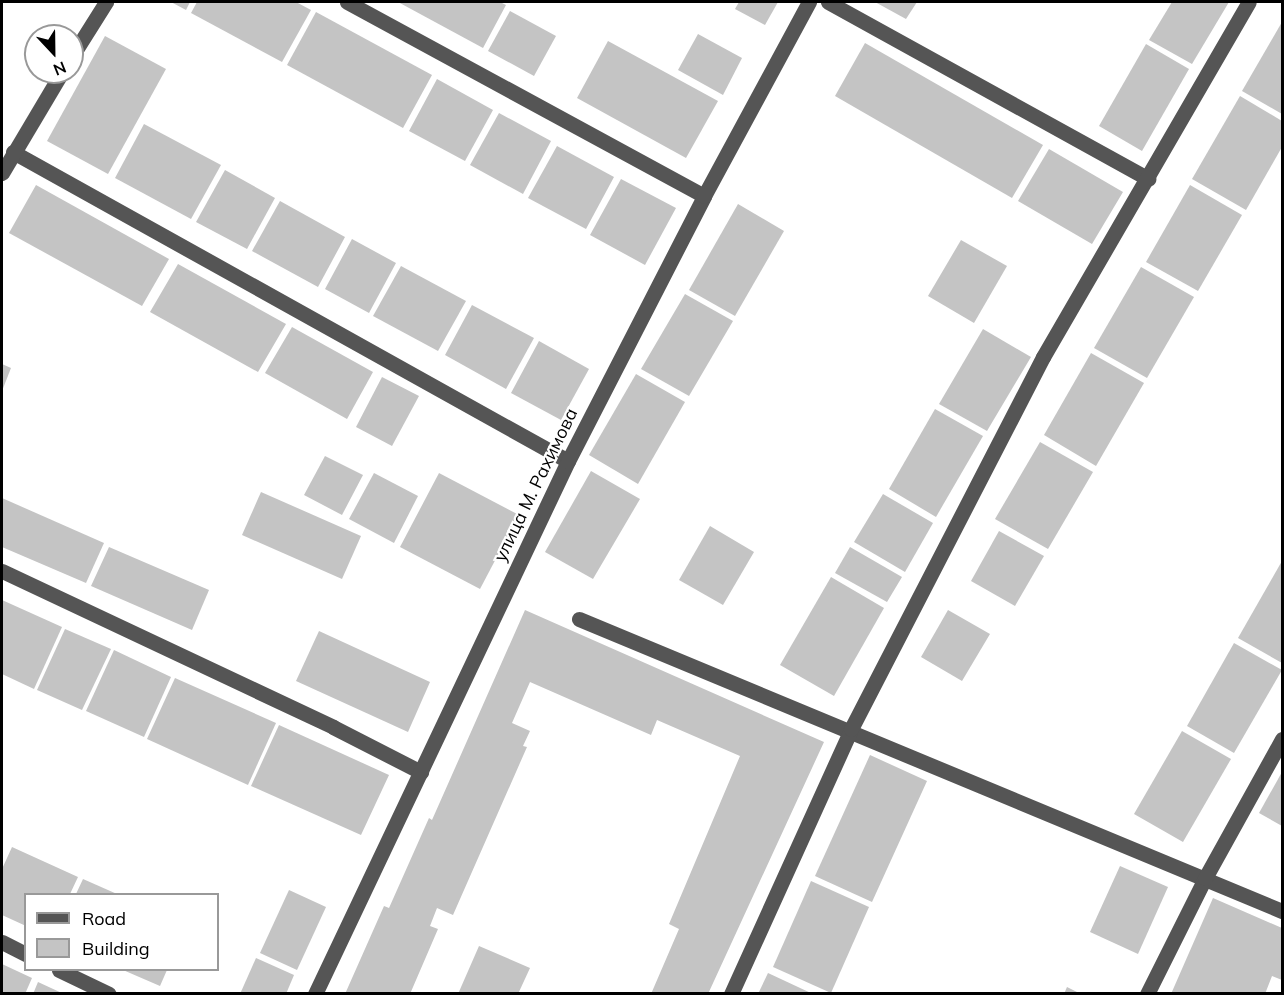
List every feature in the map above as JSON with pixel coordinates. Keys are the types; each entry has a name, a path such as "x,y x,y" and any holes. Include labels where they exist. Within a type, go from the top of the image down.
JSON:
{"street":[{"path":"84,37 106,2"},
{"path":"347,2 704,196"},
{"name":"улица М. Рахимова","path":"315,993 568,461 704,196 809,2"},
{"path":"828,2 1148,179"},
{"path":"731,993 851,729 1043,357 1249,2"},
{"path":"2,173 55,84"},
{"path":"13,152 568,461"},
{"path":"2,571 333,726 421,772"},
{"path":"579,619 851,729 1282,911"},
{"path":"1147,993 1205,878 1282,739"},
{"path":"2,942 24,953"},
{"path":"63,971 109,993"}],"building":[{"path":"171,2 190,2 186,10"},
{"path":"197,2 296,2 311,10 282,62 191,13"},
{"path":"398,2 500,2 506,5 483,48"},
{"path":"739,2 778,2 765,25 735,9"},
{"path":"875,2 917,2 906,19"},
{"path":"1172,2 1229,2 1192,64 1149,40"},
{"path":"510,11 556,36 534,76 488,51"},
{"path":"316,12 432,75 403,128 287,65"},
{"path":"1282,22 1282,114 1242,91"},
{"path":"698,34 742,58 723,95 678,70"},
{"path":"105,36 166,69 108,174 47,141 78,84 84,84 84,74"},
{"path":"608,41 718,101 686,158 577,98"},
{"path":"865,43 1043,145 1012,198 835,96"},
{"path":"1146,44 1189,69 1142,151 1099,126"},
{"path":"437,79 493,110 465,161 409,131"},
{"path":"1240,96 1282,121 1282,147 1246,210 1192,179"},
{"path":"499,113 551,141 523,194 470,165"},
{"path":"144,124 221,165 191,219 115,178"},
{"path":"557,146 614,177 586,229 528,198"},
{"path":"1049,149 1123,192 1092,244 1018,201"},
{"path":"225,170 275,198 247,249 196,222"},
{"path":"621,179 676,208 645,265 590,235"},
{"path":"36,185 169,259 142,306 9,233"},
{"path":"1190,185 1242,215 1198,291 1146,262"},
{"path":"280,201 345,237 318,287 252,251"},
{"path":"738,204 784,231 735,316 689,290"},
{"path":"352,239 396,263 369,313 325,289"},
{"path":"961,240 1007,266 974,323 928,296"},
{"path":"178,264 286,324 258,372 150,312"},
{"path":"401,266 466,301 438,351 373,316"},
{"path":"1141,267 1194,297 1147,378 1094,348"},
{"path":"685,294 733,321 689,396 641,369"},
{"path":"472,305 534,338 506,389 445,355"},
{"path":"292,327 373,372 347,419 265,373"},
{"path":"983,329 1031,357 987,431 939,404"},
{"path":"539,341 589,369 561,420 511,393"},
{"path":"1091,353 1144,383 1096,466 1044,435"},
{"path":"2,364 11,368 2,391"},
{"path":"636,374 685,402 638,484 589,455"},
{"path":"382,377 419,396 392,446 356,427"},
{"path":"935,409 983,436 936,517 889,489"},
{"path":"1040,442 1093,472 1048,549 995,519"},
{"path":"325,456 363,475 342,515 304,495"},
{"path":"591,471 640,499 593,579 545,552"},
{"path":"374,473 418,496 394,543 349,519"},
{"path":"439,473 519,515 480,589 400,547"},
{"path":"261,492 361,536 342,579 242,535"},
{"path":"883,494 933,523 905,572 854,542"},
{"path":"2,498 104,543 86,583 2,547"},
{"path":"710,526 754,552 723,605 679,580"},
{"path":"999,531 1044,556 1015,606 971,581"},
{"path":"109,547 209,590 192,630 91,586"},
{"path":"850,547 902,577 887,602 835,573"},
{"path":"1282,561 1282,663 1238,638"},
{"path":"831,577 884,608 834,696 780,665"},
{"path":"2,600 62,627 34,689 2,674"},
{"path":"525,610 824,742 708,994 651,994 679,929 669,924 740,756 657,720 651,735 530,682 512,723 530,731 523,746 527,747 453,915 437,908 430,926 438,929 410,994 345,994 384,906 389,908 429,818 432,820"},
{"path":"948,610 990,634 962,681 921,657"},
{"path":"65,629 111,649 82,710 37,690"},
{"path":"319,631 430,682 408,732 296,681"},
{"path":"1234,643 1282,670 1234,753 1187,726"},
{"path":"114,650 171,677 144,737 86,711"},
{"path":"175,678 276,723 248,785 147,739"},
{"path":"279,725 389,775 361,835 251,786"},
{"path":"1182,731 1231,759 1183,842 1134,814"},
{"path":"870,755 927,781 872,902 815,876"},
{"path":"1282,772 1282,826 1259,813"},
{"path":"12,847 78,877 70,893 24,893 24,925 2,915 2,869"},
{"path":"1120,866 1168,887 1138,954 1090,932"},
{"path":"83,879 115,893 76,893"},
{"path":"811,881 869,907 831,993 773,967"},
{"path":"289,890 326,907 297,970 260,953"},
{"path":"1213,898 1282,928 1282,980 1272,976 1265,994 1171,994"},
{"path":"479,946 530,968 518,994 458,994"},
{"path":"256,958 294,975 286,994 240,994"},
{"path":"2,964 32,978 25,994 2,994"},
{"path":"125,971 167,971 160,986"},
{"path":"768,973 813,994 758,994"},
{"path":"38,982 64,994 33,994"},
{"path":"1067,987 1081,994 1064,994"}]}
